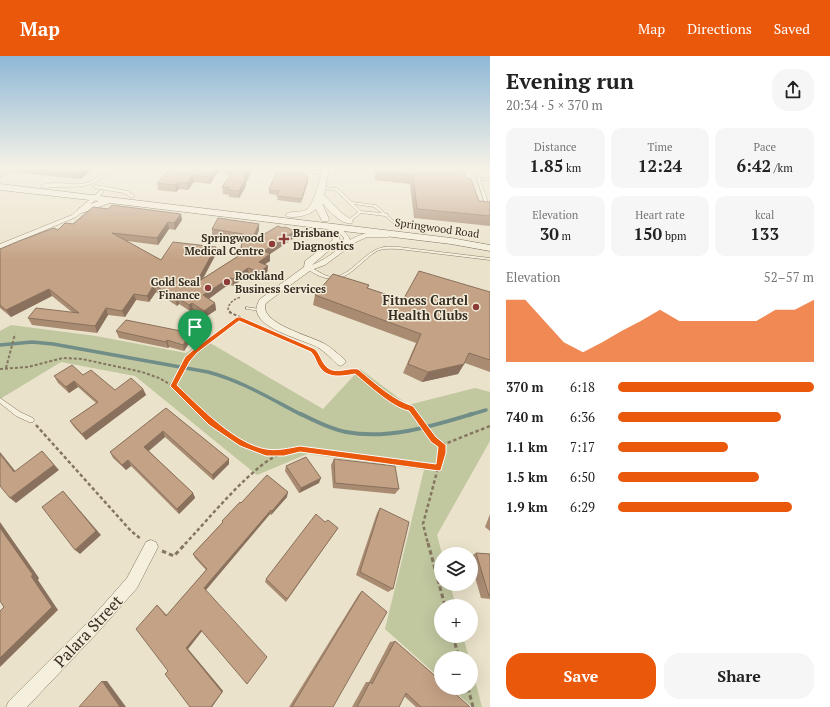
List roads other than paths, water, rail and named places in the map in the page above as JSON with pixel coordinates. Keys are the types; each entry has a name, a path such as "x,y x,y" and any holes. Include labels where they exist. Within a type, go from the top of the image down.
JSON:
{"main road":[{"path":"80,199 82,200 84,208 104,202 128,199"},
{"name":"Springwood Road","path":"135,199 331,224 490,239"},
{"name":"Springwood Road","path":"136,199 289,215 331,224 349,221 490,248"}],"street":[{"path":"1,246 74,216 93,199"},
{"path":"289,215 308,212 313,208 317,199"},
{"path":"308,268 308,263 337,241 331,224 318,206 319,199"},
{"path":"327,199 339,214 349,221"},
{"path":"331,224 346,236 347,240 345,246"},
{"path":"341,362 322,346 270,323 263,317 260,310 261,304 264,300 308,268 317,267 345,246 365,236 400,231"},
{"name":"Palara Street","path":"15,707 94,626 132,583 151,547"}],"lane":[{"path":"348,199 360,212 387,215"},
{"path":"485,199 488,207 490,207"},
{"path":"352,203 375,206 387,215 400,231"},
{"path":"349,221 360,212"},
{"path":"308,268 325,276 337,277 345,275 372,252 385,248 399,248 490,259"},
{"path":"247,308 260,310"},
{"path":"0,400 18,414 31,420"}],"waterway":[{"path":"0,345 32,342 53,344 208,372 245,385 302,415"},
{"path":"469,415 486,410"},
{"path":"301,414 340,431 362,434 394,433 426,427 472,414"}],"place":[{"name":"Brisbane Diagnostics","path":"284,239"},
{"name":"Springwood Medical Centre","path":"272,244"},
{"name":"Rockland Business Services","path":"227,282"},
{"name":"Gold Seal Finance","path":"208,288"},
{"name":"Fitness Cartel Health Clubs","path":"476,307"}]}
